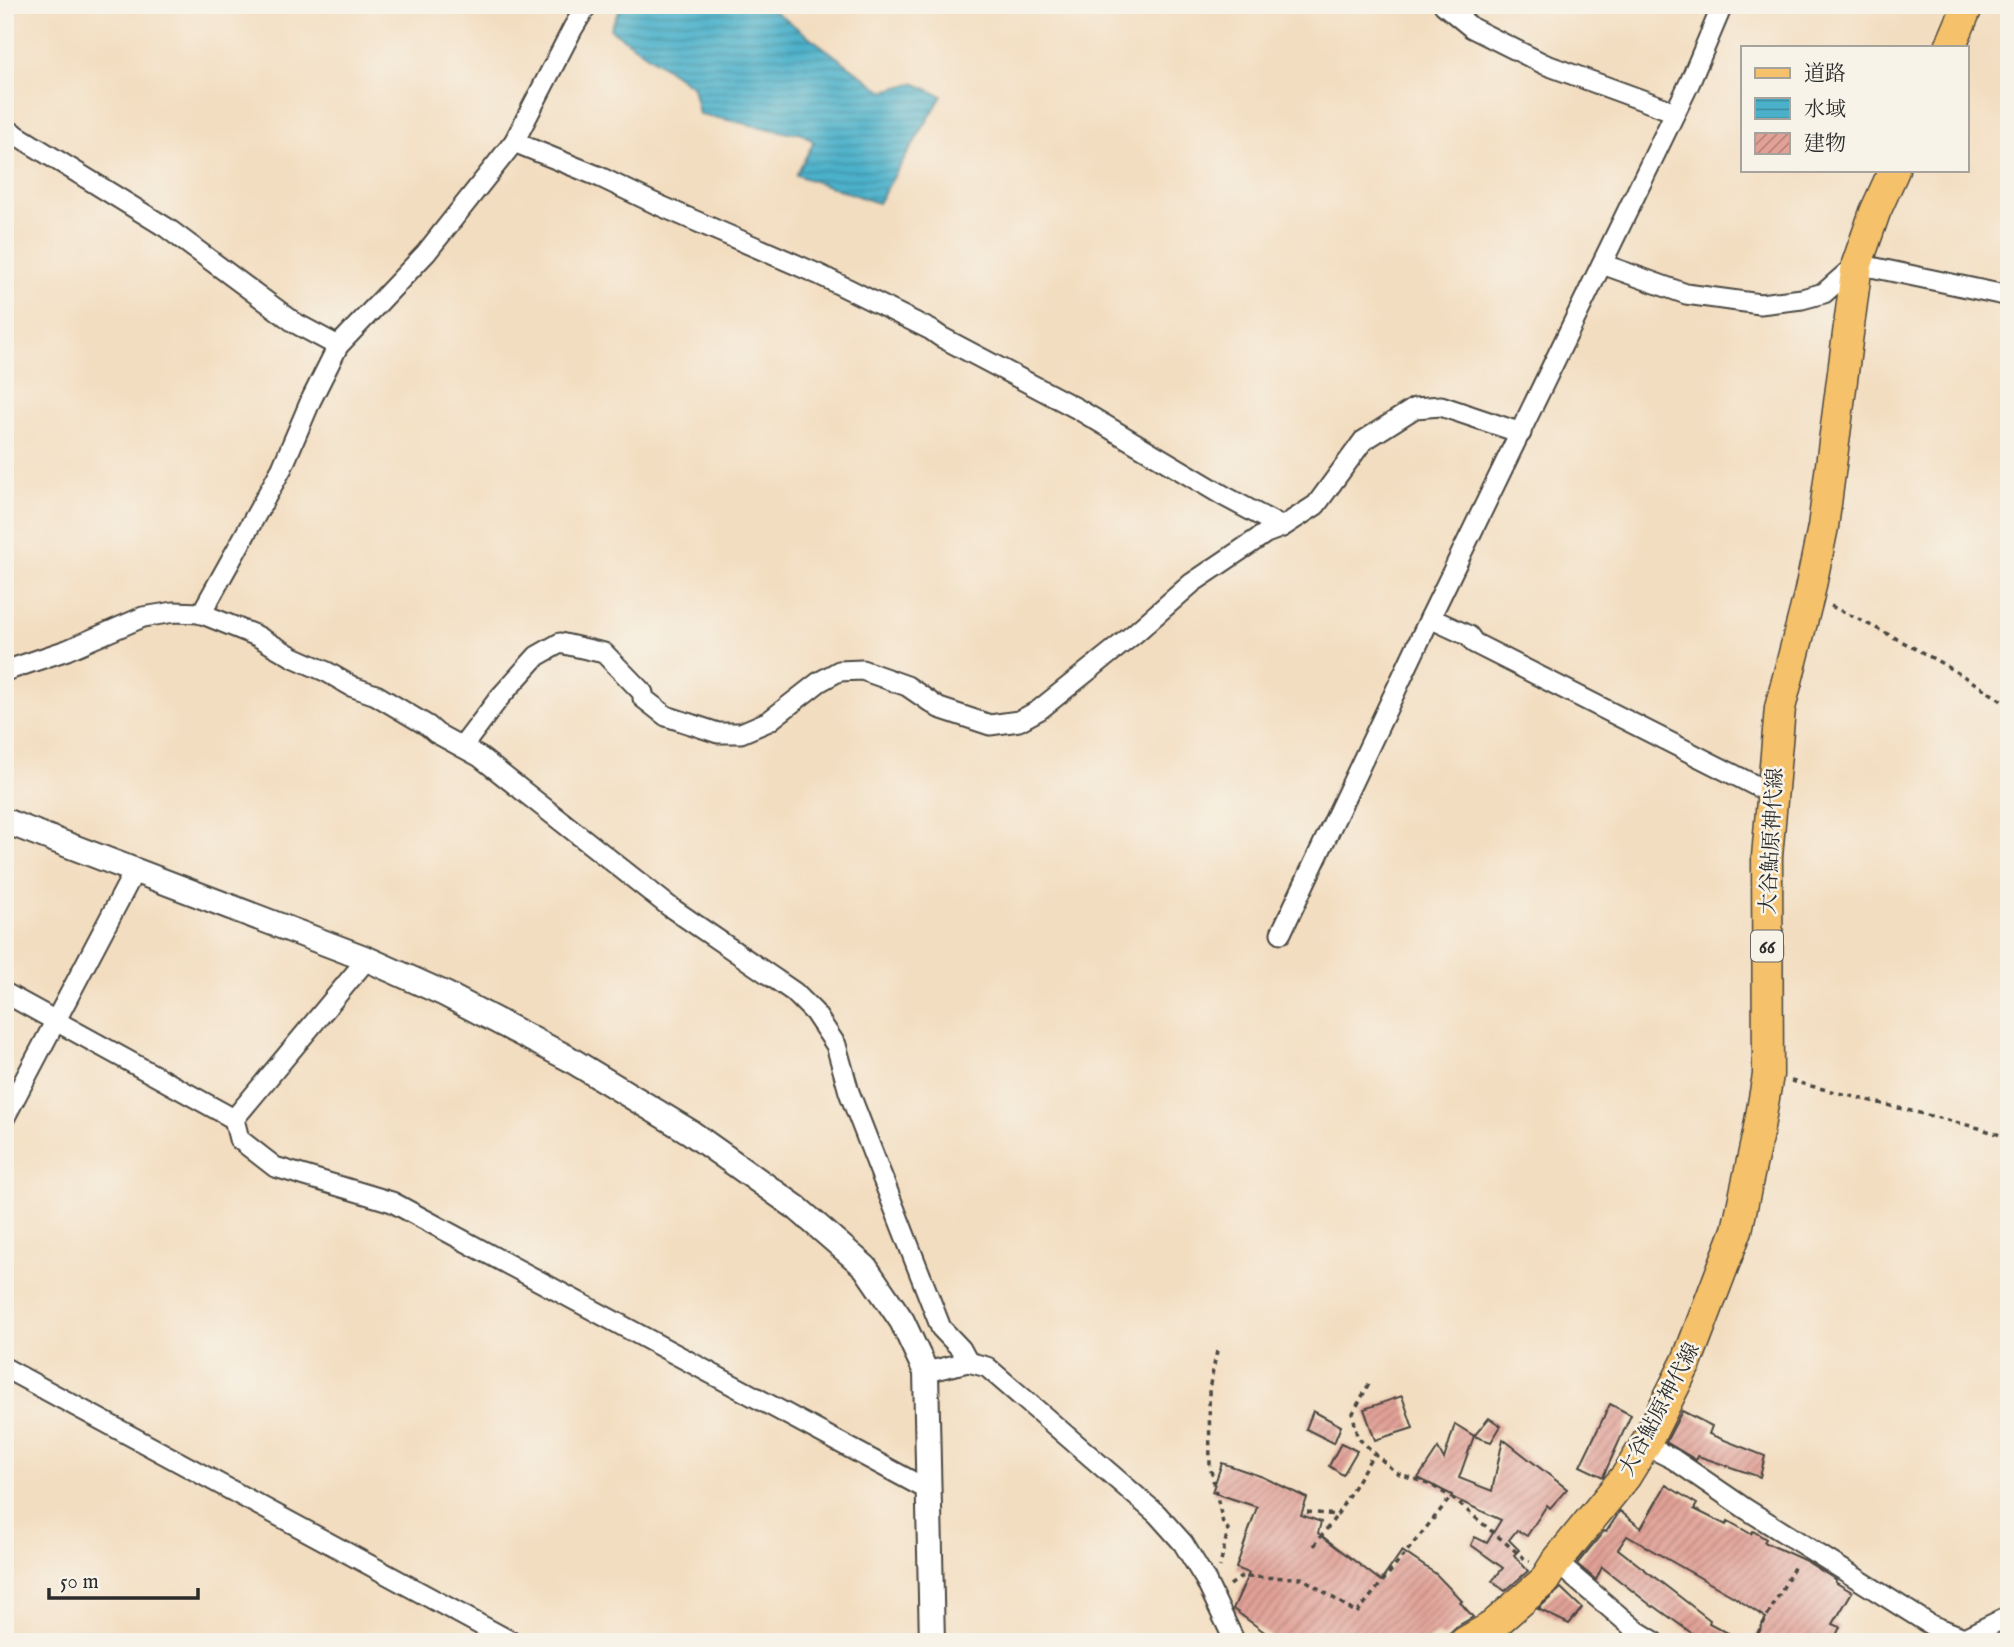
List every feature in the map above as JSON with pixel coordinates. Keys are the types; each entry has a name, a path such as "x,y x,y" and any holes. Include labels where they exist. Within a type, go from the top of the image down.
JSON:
{"main road":[{"path":"1950,46 1968,5"},
{"name":"大谷鮎原神代線","path":"1465,1642 1491,1627 1544,1581 1556,1562 1626,1475 1645,1445 1687,1361 1737,1230 1768,1076 1767,856 1780,708 1823,527 1857,264 1875,212 1893,172"}],"street":[{"path":"201,614 282,468 338,346 426,253 514,142 587,5"},
{"path":"1444,5 1472,28 1544,64 1675,112"},
{"path":"1281,933 1430,618 1690,82 1720,11"},
{"path":"5,128 167,228 295,323 338,346"},
{"path":"514,142 600,177 820,275 932,330 1076,408 1224,496 1282,527"},
{"path":"1602,264 1686,294 1760,304 1802,299 1824,293 1857,264 2009,296"},
{"path":"463,747 500,697 537,656 560,643 604,653 643,693 643,698 666,716 718,733 741,733 769,721 819,682 839,671 862,670 907,686 939,708 990,725 1019,721 1039,710 1134,634 1192,583 1266,533 1282,527 1316,505 1363,441 1415,408 1441,406 1521,433"},
{"path":"5,671 67,650 143,617 174,612 201,614 257,636 353,687 376,695 480,757 670,907 794,992 814,1012 836,1045 849,1092 941,1328 961,1349 968,1362"},
{"path":"1430,618 1772,794"},
{"path":"5,821 367,959 445,994 568,1058 690,1132 797,1208 865,1267 902,1321 926,1372 932,1642"},
{"path":"5,1117 135,870"},
{"path":"233,1119 367,959"},
{"path":"5,993 233,1119 239,1139 275,1167 392,1202 930,1491"},
{"path":"926,1372 968,1362 987,1367 1157,1514 1182,1543 1205,1578 1235,1642"},
{"path":"5,1368 512,1642"},
{"path":"1645,1445 1673,1459 1733,1501 1931,1625 1964,1638 2009,1616"},
{"path":"1556,1562 1637,1631 1656,1642"}],"path":[{"path":"1809,595 1872,625 2009,706"},
{"path":"1768,1076 1979,1128 2009,1138"},
{"path":"1214,1597 1228,1529 1223,1523 1210,1466 1209,1389 1217,1352"},
{"path":"1369,1384 1353,1413 1357,1437 1395,1472 1433,1486 1451,1497 1526,1560 1556,1562"},
{"path":"1314,1546 1337,1515 1374,1453"},
{"path":"1241,1577 1302,1578 1357,1613 1451,1497"},
{"path":"1307,1512 1337,1515"},
{"path":"1753,1642 1805,1547"}],"water":[{"path":"622,5 766,5 883,91 914,83 942,96 878,203 796,175 814,142 800,132 789,133 699,114 693,87 610,29"}],"building":[{"path":"1402,1396 1413,1428 1375,1440 1364,1409"},
{"path":"1610,1404 1631,1415 1603,1477 1580,1466"},
{"path":"1313,1411 1341,1426 1334,1443 1306,1429"},
{"path":"1682,1411 1712,1426 1709,1434 1765,1456 1760,1477 1698,1456 1696,1460 1666,1442"},
{"path":"1489,1418 1501,1426 1491,1442 1474,1436"},
{"path":"1455,1424 1474,1436 1459,1478 1492,1491 1503,1439 1567,1489 1550,1508 1547,1505 1527,1536 1517,1530 1509,1540 1519,1550 1514,1555 1528,1571 1505,1591 1492,1581 1503,1568 1471,1545 1475,1537 1487,1543 1501,1520 1418,1478 1438,1448 1444,1459"},
{"path":"1341,1443 1357,1451 1343,1475 1329,1466"},
{"path":"1222,1463 1263,1477 1307,1498 1301,1515 1321,1522 1318,1533 1381,1581 1402,1551 1436,1574 1473,1617 1444,1638 1437,1634 1424,1642 1278,1642 1233,1609 1249,1573 1236,1568 1257,1507 1212,1492"},
{"path":"1666,1485 1697,1504 1694,1509 1726,1525 1728,1521 1751,1534 1753,1531 1766,1539 1764,1542 1806,1561 1852,1592 1833,1624 1840,1627 1833,1642 1753,1642 1766,1618 1627,1536 1618,1549 1710,1620 1709,1623 1745,1642 1704,1642 1602,1567 1596,1580 1577,1564 1604,1531 1606,1532 1620,1511 1641,1528"},
{"path":"1561,1588 1582,1608 1569,1624 1538,1609"}]}
